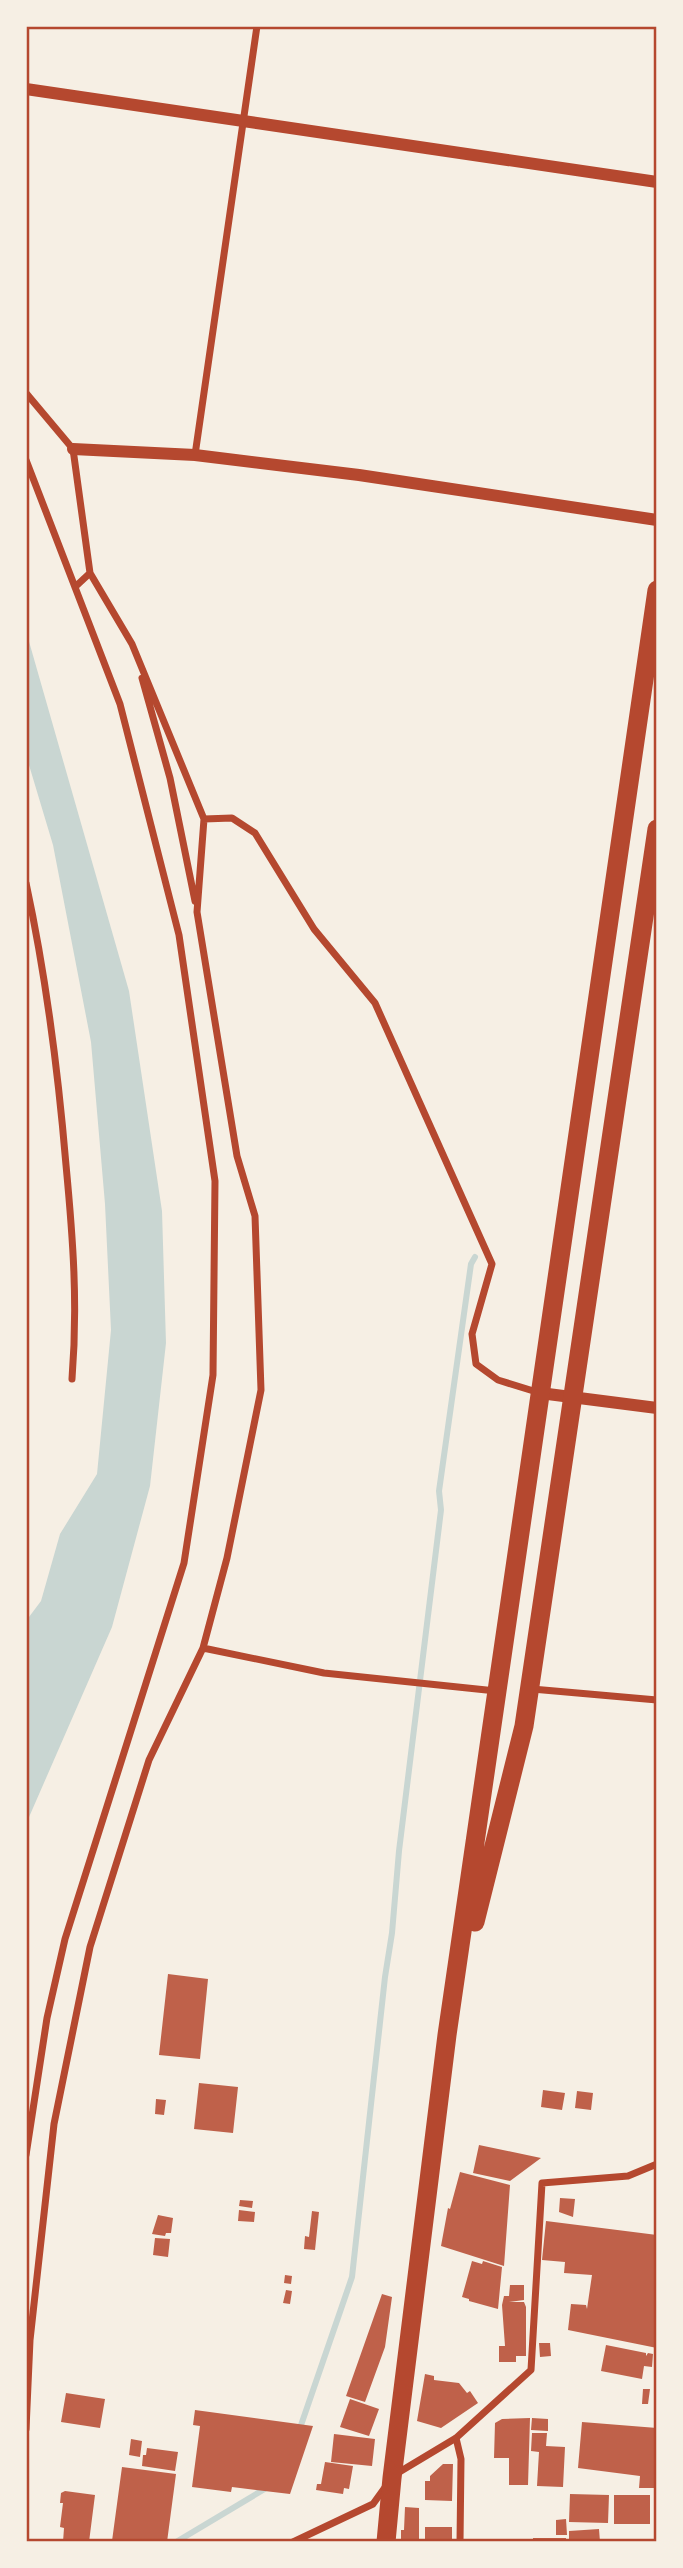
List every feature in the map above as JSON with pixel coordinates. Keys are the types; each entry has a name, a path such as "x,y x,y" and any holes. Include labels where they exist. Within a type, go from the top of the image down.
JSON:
{"highway":[{"path":"386,2542 447,2035 657,590"},
{"path":"447,2035 524,1726 657,829"}],"street":[{"path":"195,455 257,26"},
{"path":"26,89 657,182"},
{"path":"26,393 72,449 90,573 132,644 204,819 197,912"},
{"path":"72,449 195,455 359,475 657,520"},
{"path":"26,460 120,704 179,935 215,1181 213,1375 184,1563 65,1939 47,2018 26,2155"},
{"path":"75,587 90,573"},
{"path":"26,2430 30,2340 54,2124 90,1947 149,1760 203,1648 227,1558 261,1390 255,1216 237,1156 197,912 170,778 132,644"},
{"path":"204,819 232,818 255,833 314,929 375,1003 492,1264 471,1334 477,1364 498,1380 540,1393 657,1408"},
{"path":"26,883 39,946 61,1109 74,1256 76,1322 72,1379"},
{"path":"203,1648 324,1673 498,1692"},
{"path":"530,1688 657,1700"},
{"path":"293,2542 373,2504 392,2478 456,2438 531,2370 542,2183 628,2176 657,2164"},
{"path":"456,2438 461,2459 460,2542"}],"shaded area":[{"path":"26,631 129,991 162,1211 166,1343 150,1486 112,1627 26,1824 26,1621 41,1601 60,1534 97,1474 111,1330 105,1204 91,1042 53,845 26,755"}],"building":[{"path":"168,1974 208,1979 200,2059 159,2055"},
{"path":"199,2083 238,2087 233,2133 194,2129"},
{"path":"543,2090 565,2093 562,2110 541,2107"},
{"path":"577,2091 593,2093 591,2110 575,2108"},
{"path":"156,2099 166,2100 164,2115 155,2114"},
{"path":"479,2145 541,2158 510,2181 473,2173"},
{"path":"460,2172 510,2185 504,2266 441,2246 448,2208 450,2209"},
{"path":"560,2198 575,2199 573,2217 559,2212"},
{"path":"240,2200 253,2201 252,2208 239,2206"},
{"path":"239,2210 255,2212 254,2222 238,2221"},
{"path":"312,2211 319,2212 315,2250 304,2249 305,2236 309,2237"},
{"path":"158,2215 173,2218 171,2233 166,2233 165,2236 152,2234"},
{"path":"546,2221 657,2235 657,2348 568,2330 571,2304 586,2305 587,2309 592,2275 564,2273 565,2262 542,2260"},
{"path":"155,2238 170,2239 168,2257 153,2255"},
{"path":"472,2261 482,2264 483,2261 502,2267 498,2309 462,2297"},
{"path":"285,2275 292,2276 291,2284 284,2283"},
{"path":"510,2285 524,2285 524,2300 509,2302 524,2302 526,2307 526,2356 516,2356 516,2362 499,2362 499,2346 505,2346 502,2305 504,2296 509,2296"},
{"path":"286,2290 292,2291 290,2304 283,2303"},
{"path":"382,2294 392,2297 385,2347 365,2402 346,2396"},
{"path":"539,2343 550,2343 551,2356 540,2357"},
{"path":"606,2345 646,2353 646,2356 648,2353 653,2354 652,2367 644,2366 642,2379 601,2371"},
{"path":"425,2374 434,2376 434,2380 459,2383 467,2393 470,2391 478,2403 441,2428 417,2421"},
{"path":"643,2389 650,2389 648,2404 642,2404"},
{"path":"66,2393 105,2399 100,2428 61,2422"},
{"path":"350,2399 379,2409 369,2436 340,2427"},
{"path":"195,2410 313,2426 290,2494 232,2487 231,2492 192,2487 200,2426 193,2425"},
{"path":"530,2418 528,2485 509,2485 509,2458 494,2458 495,2423 502,2419"},
{"path":"532,2418 548,2419 548,2431 531,2430"},
{"path":"582,2422 657,2428 657,2488 639,2488 640,2476 578,2468"},
{"path":"532,2433 547,2433 546,2446 565,2447 563,2487 537,2486 539,2452 531,2451"},
{"path":"334,2434 375,2439 372,2466 331,2462"},
{"path":"131,2439 142,2441 140,2457 129,2455"},
{"path":"147,2448 178,2452 175,2471 142,2466"},
{"path":"325,2462 353,2466 349,2489 344,2488 343,2494 316,2490 317,2484 321,2484"},
{"path":"443,2464 453,2464 452,2501 425,2500 425,2481 430,2481 430,2476"},
{"path":"122,2467 176,2474 167,2542 112,2541"},
{"path":"65,2491 95,2495 89,2542 63,2542 64,2528 60,2527 63,2503 60,2503 61,2493"},
{"path":"570,2494 609,2495 608,2523 569,2522"},
{"path":"614,2495 650,2495 650,2524 614,2524"},
{"path":"405,2507 419,2508 419,2542 401,2542"},
{"path":"566,2519 567,2535 556,2535 556,2520"},
{"path":"425,2527 452,2527 452,2542 425,2542"},
{"path":"599,2529 600,2542 569,2542 569,2531"},
{"path":"533,2538 566,2538 566,2542 533,2542"}],"waterway":[{"path":"299,2431 352,2277 399,1851 441,1510 439,1491 471,1264 475,1257"},
{"path":"176,2542 268,2487"}]}
